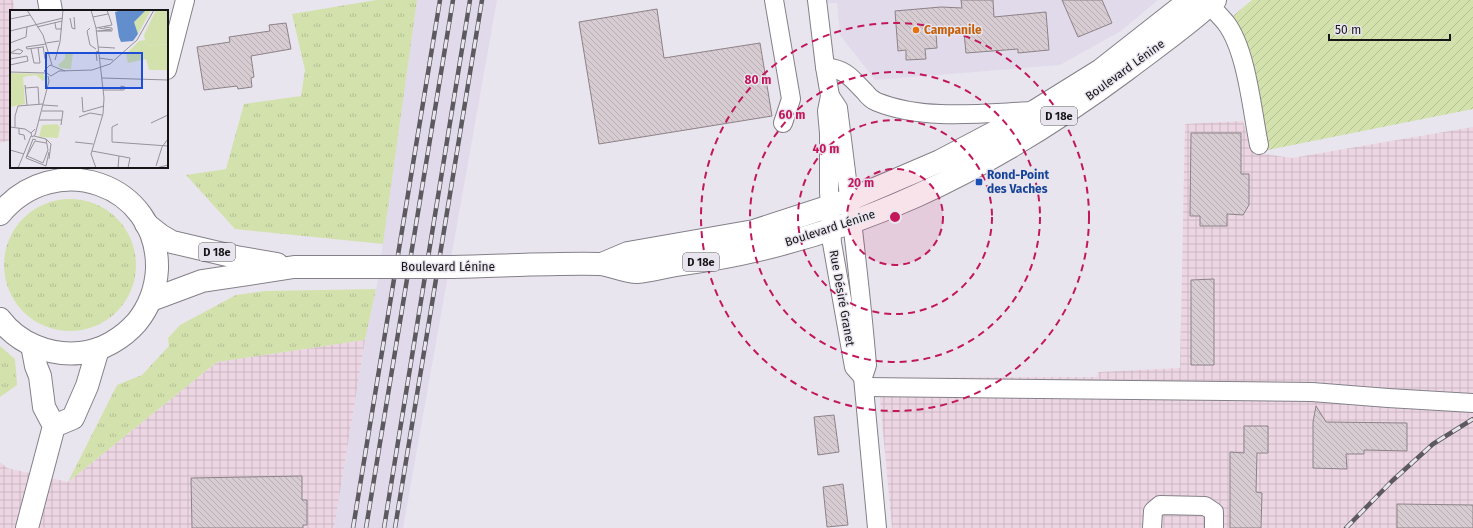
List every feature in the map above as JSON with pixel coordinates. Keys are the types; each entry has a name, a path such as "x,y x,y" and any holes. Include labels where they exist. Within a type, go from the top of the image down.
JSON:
{"main road":[{"path":"49,0 51,10"},
{"name":"Boulevard Lénine","path":"602,264 628,253 754,231 839,203 940,161 1035,111 1101,70 1164,22 1205,2"},
{"name":"Boulevard Lénine","path":"151,300 202,281 294,267 453,267 602,264 636,272 712,260 787,243 895,206 990,160 1087,99 1196,18 1205,2"},
{"path":"97,168 106,186"},
{"path":"0,214 8,204 43,176 55,180 71,179 89,181 106,186 121,195 132,205 146,224 154,243 157,258 157,279 151,300 142,316 130,329 115,341 98,349 81,353 47,351 32,345 17,336 4,325 0,319"},
{"name":"Boulevard Lénine","path":"146,224 172,242 294,267"},
{"path":"27,528 54,426 44,407 40,376 36,366 32,345"},
{"path":"54,426 73,418 87,386 98,349"}],"street":[{"path":"168,66 185,0"},
{"path":"774,0 791,99 783,123"},
{"name":"Rue Désiré Granet","path":"817,0 830,96 838,108 839,203 841,225 837,277 854,367 864,382 878,528"},
{"path":"1205,2 1227,24 1236,43 1244,66 1259,145"},
{"path":"825,67 838,69 846,74 875,101 894,108 914,112 957,114 1035,111"},
{"path":"864,382 1312,392 1473,403"},
{"path":"1152,528 1152,511 1160,505 1205,506 1214,512 1214,528"}],"shaded area":[{"path":"0,0 13,0 15,10 10,10 10,140 0,143"},
{"path":"417,0 497,0 403,528 334,528 365,340 377,285"},
{"path":"806,0 1158,0 1121,31 1060,65 875,80 840,35 837,3 807,4"},
{"path":"1243,121 1252,152 1292,158 1473,127 1473,528 892,528 878,378 1097,377 1098,372 1180,368 1185,124"},
{"path":"365,340 334,528 0,528 0,462 7,468 68,482 217,362"}],"green space":[{"path":"376,0 417,0 383,244 235,229 186,175 226,169 244,104 301,96 305,70 292,14"},
{"path":"1252,0 1473,0 1473,109 1268,150 1234,43 1232,17"},
{"path":"70,199 95,204 107,210 121,223 131,240 136,265 131,290 125,302 112,316 95,326 70,331 45,326 33,320 19,307 9,290 4,265 9,240 15,228 28,214 45,204"},
{"path":"376,289 365,340 217,362 68,482 117,385 142,375 169,346 168,338 180,325 236,295 265,291"},
{"path":"0,346 15,359 17,385 0,397"}],"building":[{"path":"961,0 993,0 994,17 1046,12 1049,50 1018,53 1018,49 966,53 964,32 936,33 937,48 925,49 926,59 906,60 906,50 898,51 895,11 941,7 962,8"},
{"path":"1062,0 1102,0 1112,23 1078,37"},
{"path":"657,9 664,58 760,43 772,116 599,144 579,22"},
{"path":"286,23 291,49 251,56 254,77 251,78 252,87 238,89 237,86 204,90 197,47 230,42 229,37 270,31 269,25"},
{"path":"1191,133 1241,133 1241,174 1249,174 1249,205 1243,215 1227,214 1227,226 1200,226 1200,216 1190,216"},
{"path":"1214,279 1214,365 1191,365 1191,280"},
{"path":"1316,406 1326,422 1407,423 1407,451 1364,450 1364,454 1346,454 1347,469 1313,468 1313,422"},
{"path":"834,415 839,452 818,455 814,417"},
{"path":"1244,426 1268,426 1268,453 1257,453 1256,492 1262,493 1261,528 1230,528 1230,452 1244,453"},
{"path":"302,476 302,500 307,500 307,525 303,525 303,528 192,528 191,478"},
{"path":"843,484 848,525 827,527 823,487"},
{"path":"1397,504 1473,505 1473,528 1397,528"}],"railway":[{"path":"353,528 440,0"},
{"path":"366,528 453,0"},
{"path":"384,528 470,0"},
{"path":"395,528 482,0"},
{"path":"1346,528 1392,481 1433,444 1473,419"}],"place":[{"name":"Campanile","path":"916,30"},
{"name":"Rond-Point des Vaches","path":"979,182"}]}
